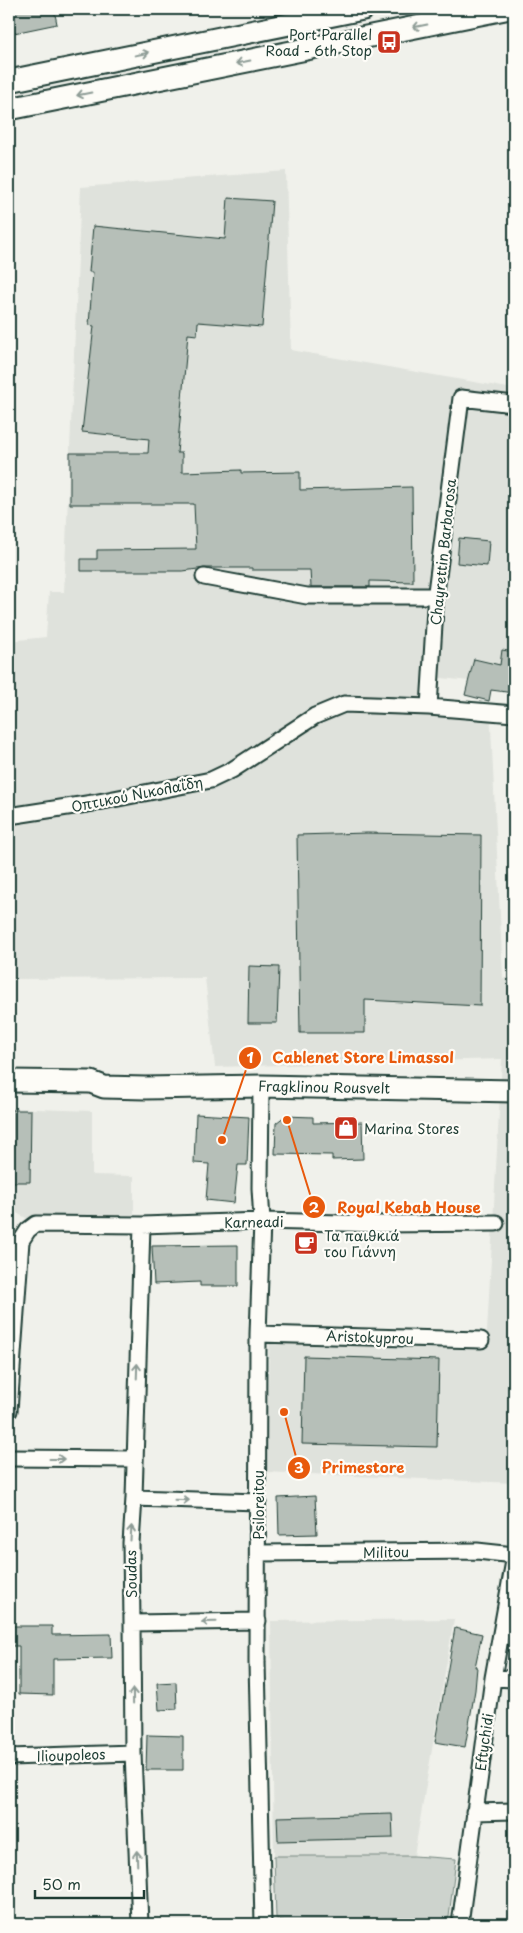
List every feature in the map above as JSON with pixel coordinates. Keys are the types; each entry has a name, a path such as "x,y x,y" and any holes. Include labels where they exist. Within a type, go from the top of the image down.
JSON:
{"main road":[{"path":"9,81 364,9"},
{"path":"9,109 505,9"},
{"name":"Fragklinou Rousvelt","path":"9,1081 91,1082 104,1087 261,1086 514,1091"},
{"name":"Fragklinou Rousvelt","path":"9,1093 94,1093 104,1087"}],"street":[{"name":"Chayrettin Barbarosa","path":"429,707 436,596 461,398 514,404"},
{"path":"204,577 307,596 436,596"},
{"name":"Οπτικού Νικολαΐδη","path":"9,816 93,803 211,780 232,770 315,716 344,704 429,707 514,714"},
{"name":"Psiloreitou","path":"261,1086 260,1188 262,1221 258,1334 257,1662 263,1924"},
{"name":"Karneadi","path":"9,1411 20,1241 28,1230 36,1224 142,1225 262,1221 380,1224 496,1223"},
{"name":"Soudas","path":"140,1924 134,1753 131,1543 142,1225"},
{"name":"Aristokyprou","path":"258,1334 481,1340"},
{"path":"9,1458 134,1459"},
{"path":"134,1498 258,1502"},
{"name":"Militou","path":"258,1553 477,1551 514,1555"},
{"name":"Eftychidi","path":"460,1924 493,1678 514,1561"},
{"path":"132,1623 258,1621"},
{"path":"493,1678 514,1678"},
{"name":"Ilioupoleos","path":"9,1757 134,1753"},
{"path":"474,1812 514,1811"}],"shaded area":[{"path":"286,171 291,350 514,389 514,686 424,676 419,705 490,707 503,978 514,978 514,1483 265,1472 270,1328 487,1332 502,1059 215,1067 205,978 9,979 9,641 46,637 49,592 64,592 81,187"},
{"path":"9,1108 92,1111 92,1175 134,1176 134,1215 71,1215 28,1219 9,1209"},
{"path":"454,1619 414,1856 274,1856 271,1621"},
{"path":"274,1856 414,1856 456,1859 449,1917 437,1923 288,1923 276,1918"}],"building":[{"path":"9,9 54,9 57,24 9,34"},
{"path":"228,198 272,201 262,327 198,322 197,335 188,334 177,453 182,453 182,472 241,470 241,473 300,472 300,490 412,487 413,582 370,581 370,587 311,587 310,570 252,570 252,568 205,568 183,571 81,571 81,559 97,559 97,550 196,549 194,504 70,504 70,453 148,453 149,439 82,432 94,326 89,325 93,272 89,272 93,226 225,239"},
{"path":"459,538 489,541 487,566 457,563"},
{"path":"502,650 514,652 514,693 491,690 489,701 465,695 474,659 500,665"},
{"path":"367,833 481,835 480,1006 365,1000 365,1033 300,1033 297,835"},
{"path":"249,966 279,967 277,1023 248,1023"},
{"path":"9,1110 31,1110 30,1182 9,1182"},
{"path":"196,1114 249,1117 247,1165 238,1165 234,1203 206,1200 209,1164 194,1163"},
{"path":"285,1116 313,1117 313,1123 362,1122 363,1159 332,1160 332,1155 275,1154 276,1123"},
{"path":"238,1245 238,1286 200,1286 200,1282 154,1284 152,1246"},
{"path":"304,1356 439,1360 437,1447 302,1444"},
{"path":"315,1496 317,1534 279,1535 278,1498"},
{"path":"11,1626 52,1626 52,1635 111,1634 112,1658 53,1659 53,1695 19,1694 19,1646 11,1646"},
{"path":"455,1628 482,1634 475,1667 477,1667 475,1690 465,1747 435,1742"},
{"path":"176,1682 177,1709 159,1710 157,1683"},
{"path":"147,1735 183,1736 183,1770 146,1770"},
{"path":"392,1814 393,1838 278,1841 277,1817"}],"place":[{"name":"Port Parallel Road - 6th Stop","path":"389,42"},
{"name":"Royal Kebab House","path":"287,1120"},
{"name":"Marina Stores","path":"346,1128"},
{"name":"Cablenet Store Limassol","path":"222,1140"},
{"name":"Τα παιθκιά του Γιάννη","path":"306,1243"},
{"name":"Primestore","path":"284,1412"}]}
